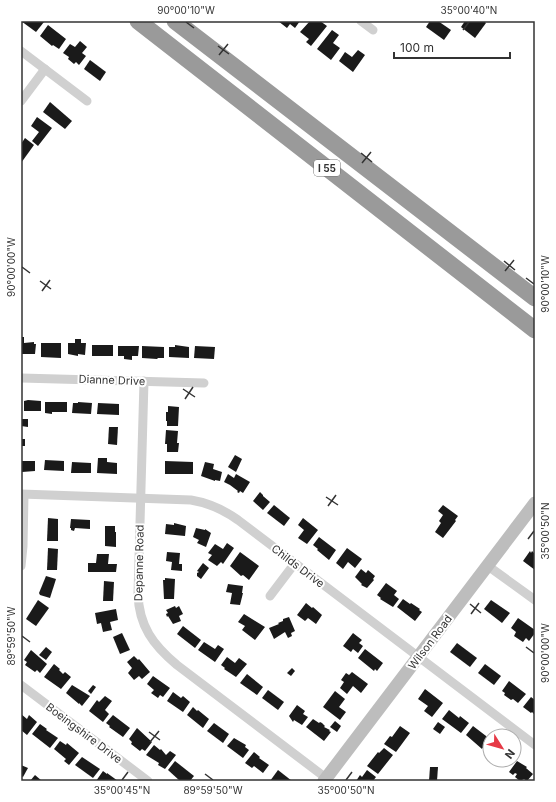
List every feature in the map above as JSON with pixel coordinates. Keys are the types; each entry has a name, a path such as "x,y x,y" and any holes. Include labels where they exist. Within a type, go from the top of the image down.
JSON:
{"highway":[{"name":"I 55","path":"138,21 535,330"},
{"name":"I 55","path":"175,21 535,298"}],"street":[{"path":"361,21 373,30"},
{"path":"21,51 87,101"},
{"path":"21,101 45,69"},
{"name":"Dianne Drive","path":"21,378 204,383"},
{"name":"Depanne Road","path":"144,381 138,606 145,627 155,644 182,669 325,780"},
{"path":"21,566 23,546 22,495"},
{"name":"Childs Drive","path":"22,495 191,500 215,507 238,520 535,746"},
{"name":"Wilson Road","path":"325,780 535,504"},
{"path":"270,596 295,563"},
{"path":"488,566 535,600"},
{"name":"Boeingshire Drive","path":"21,685 148,781"}],"building":[{"path":"21,21 43,21 44,22 36,32"},
{"path":"278,21 300,21 295,28 290,24 287,28"},
{"path":"310,21 320,21 327,26 311,46 306,42 309,39 300,32"},
{"path":"430,21 438,21 451,30 444,40 426,27"},
{"path":"465,21 484,21 486,23 475,38 461,27"},
{"path":"48,25 66,39 59,49 53,45 52,46 40,36"},
{"path":"332,30 339,35 333,43 340,48 331,60 317,49"},
{"path":"80,41 87,47 82,53 86,56 79,65 76,62 74,64 68,59 69,57 63,53 70,44 75,47"},
{"path":"358,50 365,55 353,72 339,61 345,52 352,57"},
{"path":"90,60 106,72 100,81 84,69"},
{"path":"50,102 72,121 65,129 43,112"},
{"path":"37,117 52,128 38,146 32,141 39,132 31,126"},
{"path":"25,138 34,145 21,163 21,144"},
{"path":"21,337 24,337 24,343 34,342 34,344 36,344 35,354 21,354"},
{"path":"75,339 81,339 81,343 86,343 85,355 78,354 78,356 68,354 68,343 75,343"},
{"path":"41,343 61,343 61,358 41,357"},
{"path":"92,345 113,345 113,356 92,356"},
{"path":"175,345 189,347 189,358 169,357 169,347 175,347"},
{"path":"118,346 139,346 138,356 132,356 132,360 124,359 124,356 118,356"},
{"path":"142,346 164,347 164,358 142,358"},
{"path":"195,346 215,347 214,359 194,358"},
{"path":"24,401 41,401 41,411 24,411"},
{"path":"45,402 67,402 67,412 52,412 52,414 45,413"},
{"path":"73,403 92,403 91,414 72,413"},
{"path":"98,403 119,404 119,415 97,414"},
{"path":"168,406 179,407 178,426 167,426 166,412 168,412"},
{"path":"21,419 28,419 28,427 21,426"},
{"path":"109,427 118,427 117,445 108,444"},
{"path":"166,430 178,431 178,452 167,452 167,444 165,444"},
{"path":"21,439 25,439 25,446 21,446"},
{"path":"235,455 242,459 236,472 228,467"},
{"path":"98,458 107,458 107,462 117,463 117,474 97,473"},
{"path":"45,460 64,461 64,471 44,470"},
{"path":"21,461 35,461 35,471 22,472"},
{"path":"165,461 193,462 193,474 165,474"},
{"path":"72,462 91,463 91,473 71,473"},
{"path":"205,462 214,464 213,469 222,472 220,481 215,481 201,476"},
{"path":"228,474 234,478 236,474 250,482 243,493 240,491 239,493 237,492 238,491 224,482"},
{"path":"260,492 270,502 263,510 253,501"},
{"path":"274,505 290,518 284,526 267,513"},
{"path":"443,505 458,516 443,538 435,532 441,523 439,521 443,515 438,511"},
{"path":"48,518 58,519 58,541 47,541"},
{"path":"303,518 318,530 307,544 298,538 304,530 298,525"},
{"path":"71,519 90,520 90,529 75,528 74,531 71,530"},
{"path":"174,523 186,526 185,536 165,534 166,524 174,525"},
{"path":"105,526 115,526 116,547 105,546"},
{"path":"196,528 205,529 211,533 206,547 197,543 199,540 193,537"},
{"path":"319,537 336,550 329,560 313,545"},
{"path":"227,543 234,548 223,564 221,562 217,566 208,560 212,555 208,553 215,544 223,549"},
{"path":"48,548 58,549 57,570 47,570"},
{"path":"347,548 362,559 355,568 348,562 343,569 336,563"},
{"path":"530,551 531,553 532,551 535,554 535,570 523,561"},
{"path":"167,552 180,553 179,564 182,564 182,571 171,570 172,562 166,561"},
{"path":"240,552 259,566 249,580 243,575 241,576 230,566"},
{"path":"97,554 109,554 108,564 117,564 116,572 88,572 88,563 96,563"},
{"path":"203,563 209,568 201,579 197,576 197,573 199,572 197,571"},
{"path":"361,569 366,573 368,570 375,576 373,579 374,580 367,588 361,585 362,584 355,577"},
{"path":"46,576 56,579 50,598 40,595 39,593"},
{"path":"165,578 175,579 174,599 164,599 163,580 165,580"},
{"path":"104,581 114,582 113,601 103,601"},
{"path":"386,583 397,591 394,595 399,599 393,607 380,599 381,598 377,595"},
{"path":"228,584 243,586 240,605 230,604 232,593 226,592"},
{"path":"403,599 420,609 419,610 422,612 415,621 397,607"},
{"path":"38,600 49,608 36,626 26,619"},
{"path":"491,600 510,613 502,623 484,609"},
{"path":"306,603 322,615 316,624 308,618 305,621 297,615"},
{"path":"175,606 176,608 179,606 183,614 179,616 181,621 173,624 168,616 167,617 166,614 168,613 166,610"},
{"path":"116,609 118,620 110,622 112,630 103,632 101,623 97,624 95,613"},
{"path":"244,614 265,627 255,640 242,630 245,626 238,622"},
{"path":"289,617 295,631 291,633 292,636 288,638 285,632 274,639 269,628 279,624 278,623 283,621 283,619"},
{"path":"518,618 535,630 535,633 529,641 526,638 523,642 514,636 516,632 511,628"},
{"path":"183,626 201,640 195,648 177,634"},
{"path":"122,633 130,650 120,654 113,637"},
{"path":"353,633 362,640 359,643 363,646 358,653 353,649 351,652 343,646"},
{"path":"204,642 215,649 218,645 224,649 215,662 198,650"},
{"path":"457,643 477,658 470,667 450,652"},
{"path":"46,647 52,652 46,660 39,655"},
{"path":"365,649 383,663 377,671 375,669 374,671 358,658"},
{"path":"31,650 47,664 40,673 37,670 35,672 25,665 27,662 24,660"},
{"path":"134,656 138,660 139,659 150,672 142,679 139,676 134,680 128,673 132,668 127,662"},
{"path":"227,657 235,663 239,658 247,664 236,677 224,669 225,668 221,665"},
{"path":"54,664 63,674 65,672 71,677 61,689 44,677"},
{"path":"485,664 501,676 494,685 478,673"},
{"path":"292,668 295,671 291,676 287,673"},
{"path":"352,672 368,684 361,693 353,686 347,694 340,688 344,682 341,680 346,673 349,675"},
{"path":"247,674 263,687 257,695 240,683"},
{"path":"153,676 170,688 163,697 160,695 158,698 151,693 154,690 147,684"},
{"path":"509,681 526,694 518,703 504,695 505,693 502,691"},
{"path":"72,685 90,696 82,706 66,693"},
{"path":"93,685 96,687 91,694 88,691"},
{"path":"425,689 443,703 432,717 424,711 428,706 418,699"},
{"path":"268,690 284,702 278,710 262,698"},
{"path":"335,691 345,699 339,707 346,712 340,720 323,707"},
{"path":"173,692 181,698 183,696 190,702 183,712 167,701"},
{"path":"105,696 112,701 105,710 109,714 103,722 89,711 97,700 99,702"},
{"path":"531,697 535,700 535,715 523,707"},
{"path":"297,705 305,711 303,714 308,717 302,725 294,720 293,722 289,716"},
{"path":"193,707 209,719 203,728 187,715"},
{"path":"449,710 459,718 460,716 469,723 461,733 442,719"},
{"path":"21,714 27,719 29,715 37,722 27,735 21,730"},
{"path":"113,715 130,728 123,737 106,723"},
{"path":"313,719 319,723 322,723 325,726 324,727 331,732 324,741 306,727"},
{"path":"335,721 341,726 337,732 330,727"},
{"path":"438,722 445,727 440,734 433,729"},
{"path":"214,723 229,734 223,743 207,731"},
{"path":"40,724 58,738 50,748 32,734"},
{"path":"400,726 410,733 396,752 384,744 390,736 392,737"},
{"path":"473,726 482,733 482,749 466,735"},
{"path":"137,728 152,742 145,751 142,749 140,751 131,744 132,742 129,739"},
{"path":"234,738 246,745 245,747 249,750 243,758 227,746"},
{"path":"60,741 66,745 67,743 79,753 69,765 64,761 66,759 54,749"},
{"path":"154,745 160,750 161,749 166,755 170,751 176,755 165,769 158,765 159,763 146,755"},
{"path":"384,748 393,755 378,774 367,766 378,752 379,753"},
{"path":"254,752 260,757 259,758 269,765 263,773 254,766 252,768 245,763"},
{"path":"82,757 100,769 93,778 75,765"},
{"path":"175,761 194,776 190,781 180,781 168,770"},
{"path":"522,764 533,774 527,781 524,779 520,781 515,777 517,774 515,773 513,775 509,772 512,768 522,768"},
{"path":"21,765 28,768 23,777 21,776"},
{"path":"430,767 438,767 437,781 429,781"},
{"path":"278,770 292,781 270,781"},
{"path":"367,770 376,777 373,781 356,781 360,775 362,777"},
{"path":"103,771 107,773 118,781 96,781"},
{"path":"35,775 42,781 30,781"}]}
